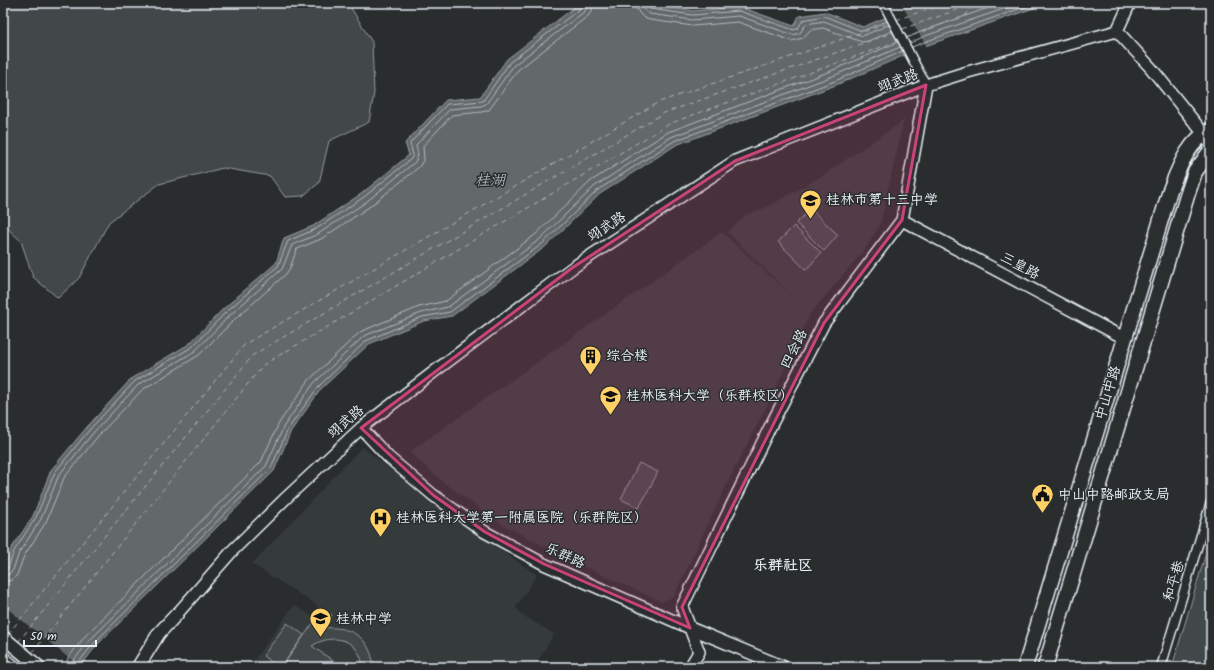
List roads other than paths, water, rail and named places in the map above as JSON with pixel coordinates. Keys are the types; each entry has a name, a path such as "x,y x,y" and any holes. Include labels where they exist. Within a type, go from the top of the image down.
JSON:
{"highway":[{"name":"中山中路","path":"1025,667 1170,190 1184,158 1192,146 1209,136"},
{"name":"中山中路","path":"1045,667 1186,196 1195,172 1211,150"}],"main road":[{"name":"翊武路","path":"138,667 159,633 177,614"},
{"name":"翊武路","path":"148,667 166,638 177,614"},
{"path":"3,637 39,667"},
{"path":"3,658 14,667"}],"street":[{"path":"883,3 926,85"},
{"path":"1130,3 1117,31 1209,136"},
{"name":"翊武路","path":"177,614 239,545 287,497 361,428 572,268 735,161 926,85 964,73 1117,31"},
{"name":"四会路","path":"690,667 699,652 682,607 770,427 824,323 902,220 926,85"},
{"name":"三皇路","path":"902,220 1124,338"},
{"name":"乐群路","path":"361,428 388,456 433,495 485,532 544,564 690,628 784,667"},
{"name":"和平巷","path":"1161,667 1211,502"}],"water":[{"name":"桂湖","path":"580,3 638,3 693,11 740,7 794,26 799,16 825,12 863,27 903,10 909,3 1048,3 928,45 836,85 676,145 600,194 545,247 452,316 424,321 369,344 321,389 291,431 274,471 97,645 80,667 3,667 3,571 11,549 33,516 51,470 87,427 132,378 189,344 223,309 276,263 284,238 313,226 361,194 409,155 405,143 446,100 480,97 507,59"}],"place":[{"name":"桂林市第十三中学","path":"811,220"},
{"name":"综合楼","path":"590,376"},
{"name":"桂林医科大学（乐群校区）","path":"611,416"},
{"name":"中山中路邮政支局","path":"1043,514"},
{"name":"桂林医科大学第一附属医院（乐群院区）","path":"380,538"},
{"name":"桂林中学","path":"321,638"}],"district":[{"name":"乐群社区","path":"783,566"}]}
